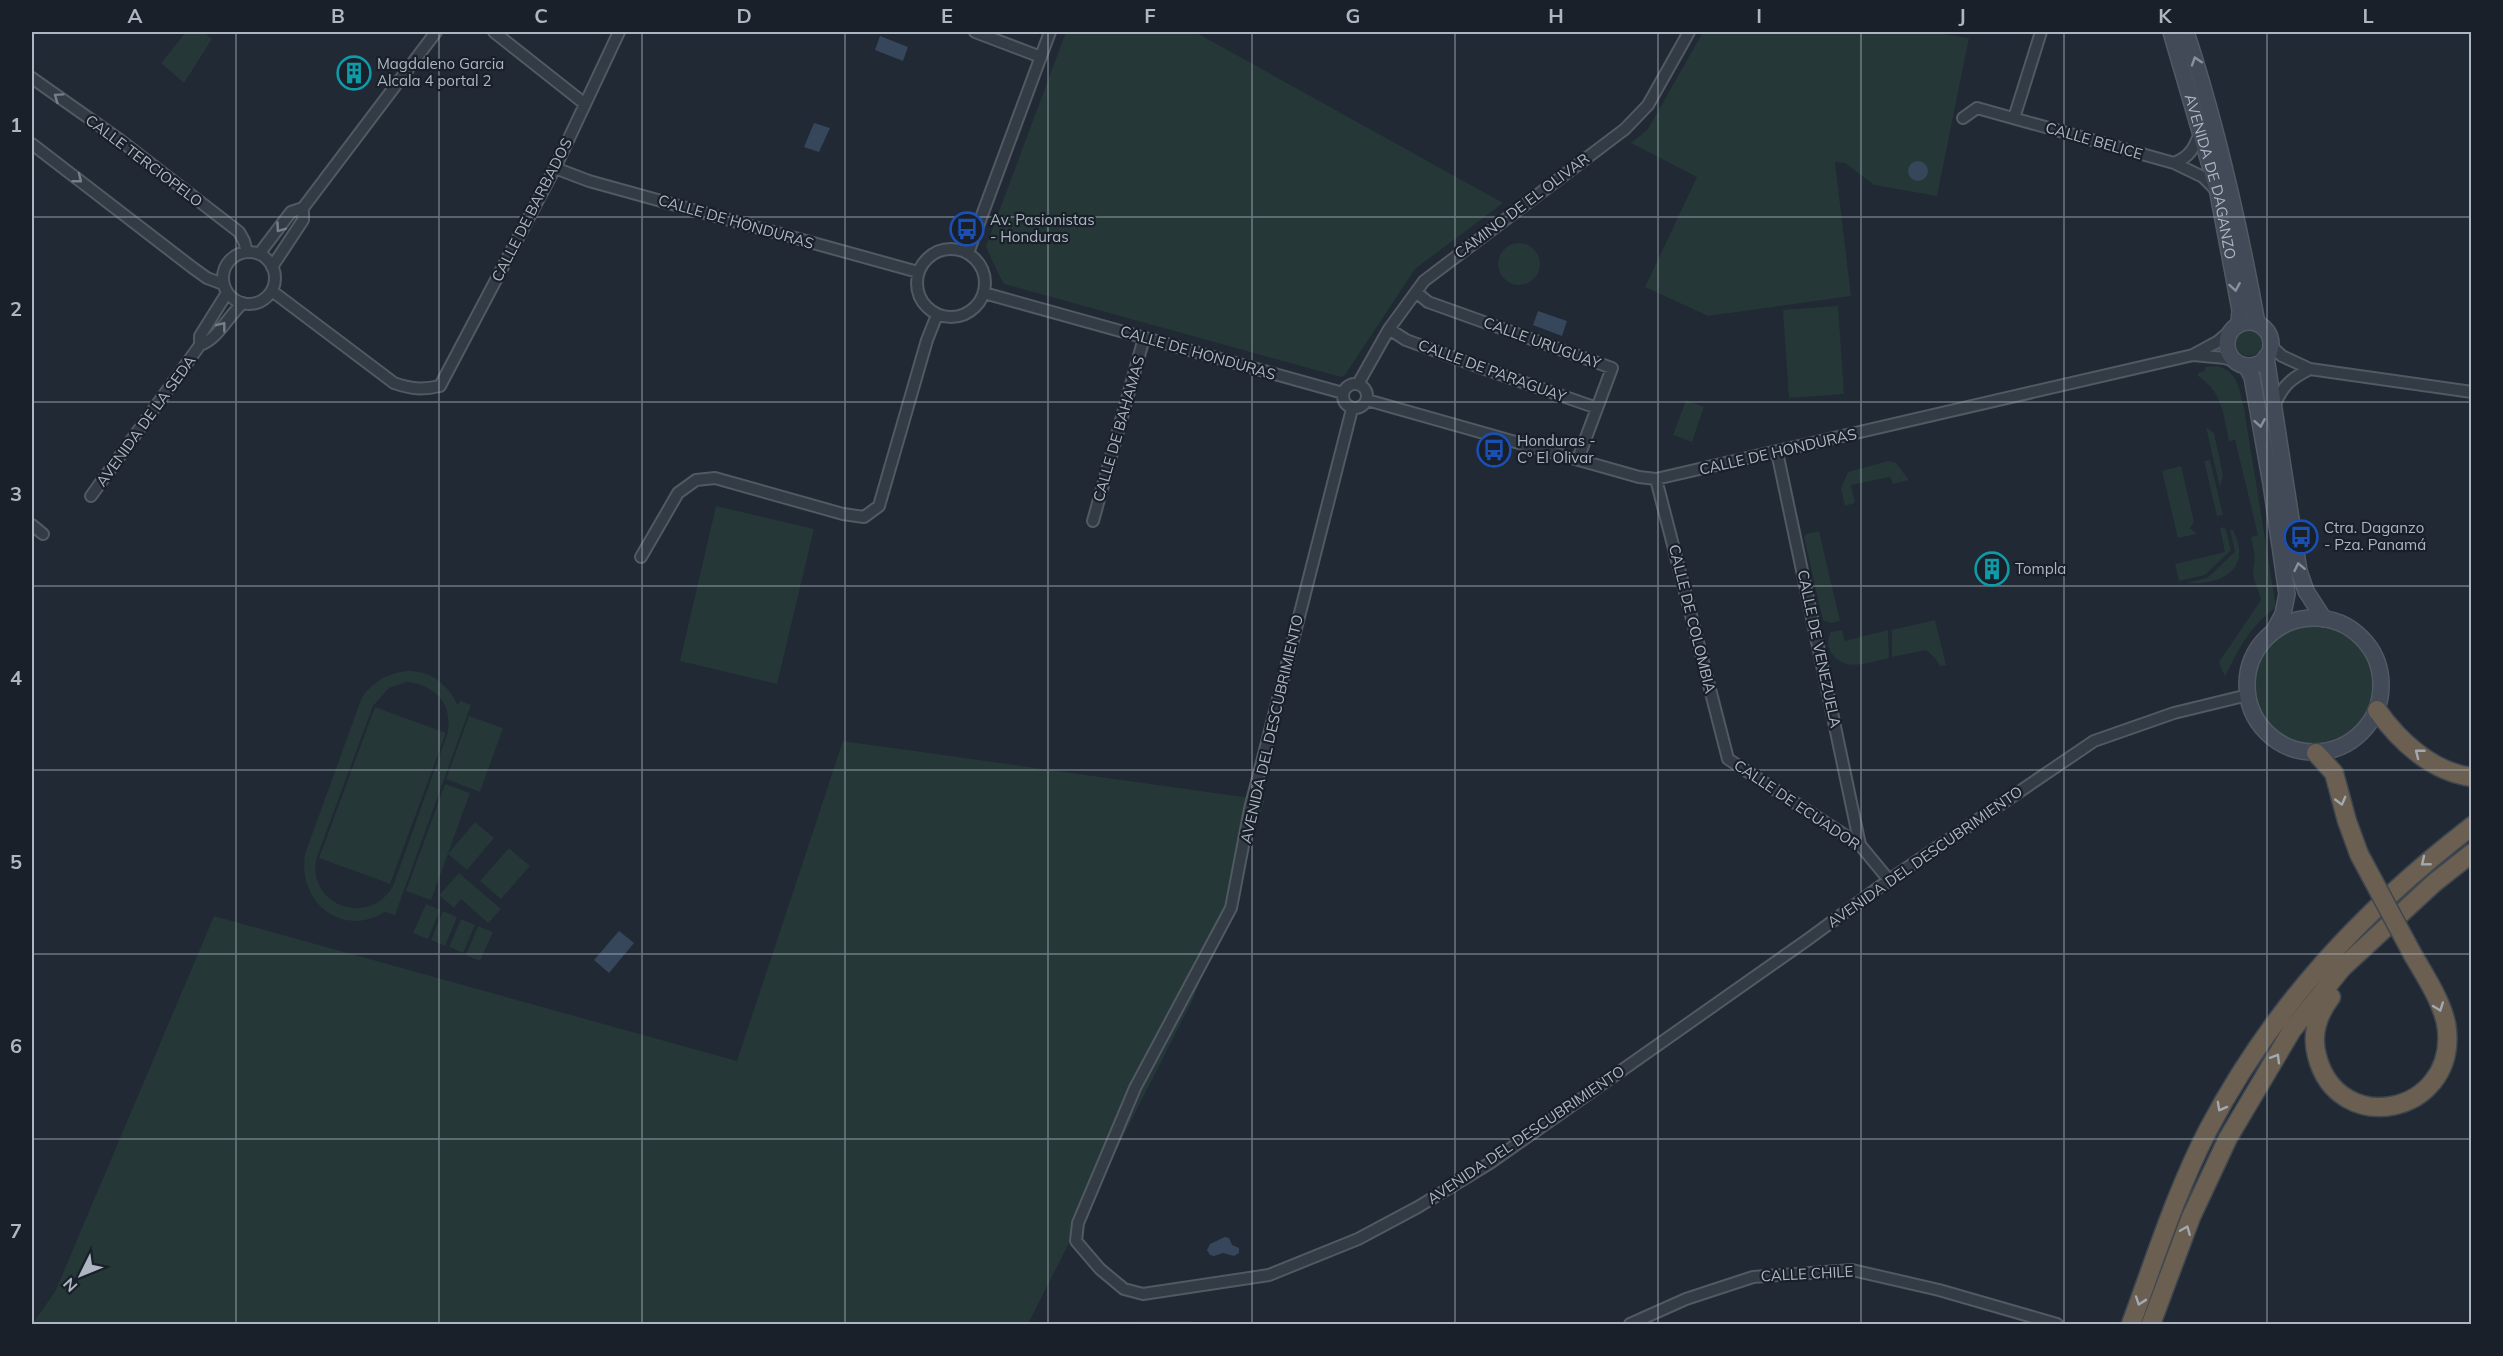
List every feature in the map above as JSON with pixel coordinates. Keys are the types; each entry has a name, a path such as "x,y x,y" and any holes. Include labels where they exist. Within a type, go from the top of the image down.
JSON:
{"highway":[{"path":"2377,710 2388,726 2421,756 2448,771 2472,777"},
{"path":"2316,753 2334,773 2359,854 2434,993 2447,1029 2446,1055 2439,1075 2425,1091 2409,1102 2388,1108 2364,1106 2339,1094 2321,1073 2313,1043 2321,1011 2382,932"},
{"path":"2132,1324 2165,1228 2191,1166 2233,1086 2271,1028 2324,960 2368,913 2419,866 2472,826"},
{"path":"2151,1324 2191,1217 2228,1138 2292,1030 2342,968 2434,883 2472,853"},
{"path":"2160,1324 2171,1266"}],"main road":[{"name":"AVENIDA DE DAGANZO","path":"2171,32 2218,193 2239,306 2234,327"},
{"name":"AVENIDA DE DAGANZO","path":"2186,32 2208,98 2248,271 2257,323"},
{"path":"2274,631 2290,623 2307,619 2324,619 2352,630 2360,636 2372,652 2380,670 2381,690 2377,710 2362,733 2351,742 2340,748 2316,753 2300,751 2281,744 2265,731 2254,715 2248,695 2248,677 2252,659 2261,644 2274,631 2283,614 2287,594 2252,377 2227,349 2234,327 2257,323 2266,330 2299,571 2306,591 2324,619"},
{"path":"2241,364 2257,364 2269,352"}],"street":[{"path":"259,254 291,212 303,207 436,32"},
{"path":"494,32 585,104"},
{"name":"CALLE DE BARBADOS","path":"272,291 394,383 411,389 423,390 440,386 555,168 619,32"},
{"path":"975,32 1041,57"},
{"path":"968,253 1050,32"},
{"name":"CAMINO DE EL OLIVAR","path":"1358,384 1389,329 1424,281 1625,129 1647,105 1689,32"},
{"path":"2014,118 2041,32"},
{"name":"CALLE TERCIOPELO","path":"32,78 120,140 238,232 247,252"},
{"name":"CALLE BELICE","path":"1964,118 1977,108 2175,163 2203,177 2218,193"},
{"path":"2175,163 2190,155 2201,130"},
{"path":"32,144 193,268 225,288 233,299 243,303 257,303 272,291 275,279 272,267 259,254 247,252 235,256 226,265 225,288"},
{"name":"CALLE DE HONDURAS","path":"555,168 589,181 918,272"},
{"path":"272,267 303,220 303,207"},
{"path":"948,249 968,253 977,260 986,282 979,304 960,317 948,318 937,315 922,302 918,292 918,272 922,263 938,251 948,249"},
{"name":"AVENIDA DE LA SEDA","path":"200,345 200,336 225,288"},
{"name":"CALLE URUGUAY","path":"1416,292 1428,302 1612,368 1578,459"},
{"name":"CALLE DE HONDURAS","path":"984,293 1342,393"},
{"name":"AVENIDA DE LA SEDA","path":"91,496 200,345 209,342 233,311 243,303"},
{"path":"641,557 678,493 696,480 715,478 843,514 864,516 879,506 927,340 937,315"},
{"name":"CALLE DE HONDURAS","path":"1367,400 1656,480 2193,355 2217,342 2234,327"},
{"name":"CALLE DE PARAGUAY","path":"1389,329 1406,340 1482,369 1597,408"},
{"name":"CALLE DE BAHAMAS","path":"1093,521 1144,338"},
{"path":"2269,352 2310,369 2472,392"},
{"name":"CALLE DE HONDURAS","path":"2193,355 2225,358 2241,364"},
{"path":"2275,404 2285,385 2292,378 2310,369"},
{"path":"1358,384 1367,393 1367,400 1359,408 1352,409 1346,406 1342,393 1346,387 1358,384"},
{"name":"AVENIDA DEL DESCUBRIMIENTO","path":"1352,409 1250,809 1231,908 1136,1088 1078,1223 1076,1241 1100,1269 1124,1289 1143,1294 1269,1275 1358,1239 1418,1207 1490,1163 1889,880 2094,741 2174,713 2248,695"},
{"name":"CALLE DE VENEZUELA","path":"1777,452 1860,845"},
{"name":"CALLE DE COLOMBIA","path":"1656,480 1728,759"},
{"path":"32,525 43,534"},
{"name":"CALLE DE ECUADOR","path":"1728,759 1860,845 1889,880"},
{"name":"CALLE CHILE","path":"1630,1324 1686,1299 1753,1277 1852,1270 1939,1290 2057,1324"}],"shaded area":[{"path":"186,32 204,32 212,39 184,83 161,63"},
{"path":"1066,32 1195,32 1503,203 1415,269 1345,375 1341,377 1004,284 986,246"},
{"path":"1703,32 1931,32 1969,38 1937,196 1874,185 1845,163 1835,162 1851,296 1708,316 1645,287 1697,177 1631,143 1648,129"},
{"path":"1519,243 1534,249 1540,264 1534,279 1519,285 1504,279 1498,264 1504,249"},
{"path":"1838,306 1844,394 1789,398 1783,310"},
{"path":"2249,330 2258,334 2262,343 2258,352 2249,356 2240,352 2236,343 2240,334"},
{"path":"2217,366 2230,372 2239,387 2276,607 2258,623 2246,638 2225,677 2219,662 2261,600 2253,574 2254,550 2251,537 2258,535 2235,440 2229,441 2221,404 2213,389 2198,376 2198,373 2205,371 2205,367"},
{"path":"1686,400 1704,407 1692,442 1673,435"},
{"path":"2206,427 2214,433 2223,475 2220,488"},
{"path":"2210,460 2223,515 2217,516 2204,461"},
{"path":"1888,461 1896,463 1909,480 1893,484 1890,477 1851,485 1855,503 1845,506 1841,488 1848,472"},
{"path":"2181,466 2194,522 2190,528 2197,534 2178,538 2162,471"},
{"path":"716,506 814,529 777,684 680,661"},
{"path":"2225,527 2231,550 2205,575 2179,581 2175,564 2225,552 2220,528"},
{"path":"2230,530 2233,530 2239,555 2231,572 2211,581 2186,583 2207,578 2235,552"},
{"path":"1819,531 1840,621 1830,623 1823,620 1804,537 1806,534"},
{"path":"1935,620 1946,665 1940,666 1926,650 1892,657 1892,630"},
{"path":"2313,626 2336,630 2355,643 2368,662 2372,685 2368,708 2355,727 2336,740 2313,744 2290,740 2271,727 2258,708 2254,685 2258,662 2271,643 2290,630"},
{"path":"1842,630 1845,641 1888,630 1889,658 1859,665 1851,665 1838,660 1830,651 1828,640 1831,632"},
{"path":"408,671 431,676 444,685 458,705 460,701 471,705 395,915 385,912 369,919 353,921 338,918 326,911 315,900 308,887 304,871 305,854 362,697 371,686 382,679","holes":["407,682 426,687 440,697 447,712 448,732 393,886 382,899 369,906 355,908 341,905 329,898 320,887 316,874 317,857 373,706 389,688"]},
{"path":"375,707 446,733 390,884 319,858"},
{"path":"469,716 503,728 480,792 446,779"},
{"path":"843,741 1265,800 1194,997 1029,1322 1191,1321 1192,1324 32,1324 55,1292 214,916 737,1061"},
{"path":"445,784 470,793 431,900 406,891"},
{"path":"475,822 494,838 467,870 448,854"},
{"path":"509,848 530,866 501,899 480,881"},
{"path":"459,873 501,909 488,923 461,899 454,908 439,895"},
{"path":"426,904 440,910 428,939 413,933"},
{"path":"443,911 457,917 445,946 431,940"},
{"path":"461,919 475,925 463,953 449,947"},
{"path":"478,926 493,932 480,961 466,955"}],"water":[{"path":"880,36 908,47 903,61 875,50"},
{"path":"814,123 830,128 819,152 804,147"},
{"path":"1914,161 1922,161 1928,167 1928,175 1922,181 1914,181 1908,175 1908,167"},
{"path":"1538,311 1567,321 1562,336 1533,325"},
{"path":"619,931 634,943 609,973 594,960"},
{"path":"1225,1237 1229,1238 1232,1245 1239,1248 1239,1253 1234,1256 1223,1253 1210,1255 1207,1250 1210,1244"}],"place":[{"name":"Magdaleno Garcia Alcala 4 portal 2","path":"354,73"},
{"name":"Av. Pasionistas - Honduras","path":"967,229"},
{"name":"Honduras - Cº El Olivar","path":"1494,450"},
{"name":"Ctra. Daganzo - Pza. Panamá","path":"2301,537"},
{"name":"Tompla","path":"1992,569"}]}
